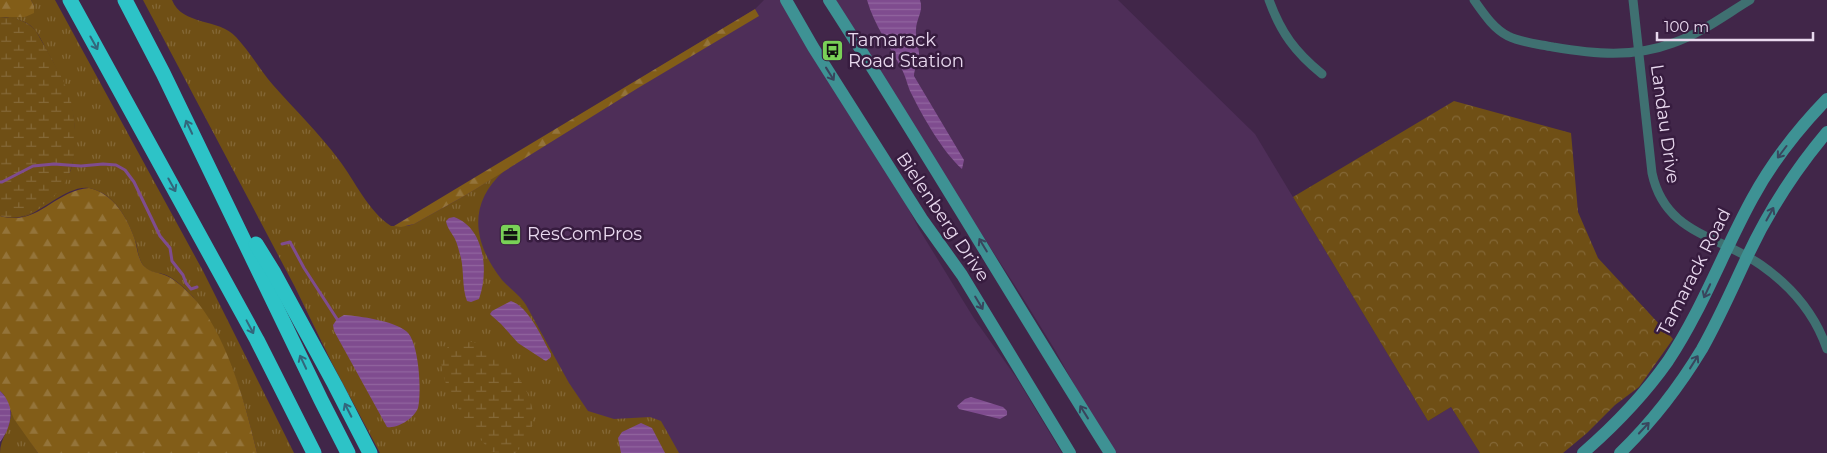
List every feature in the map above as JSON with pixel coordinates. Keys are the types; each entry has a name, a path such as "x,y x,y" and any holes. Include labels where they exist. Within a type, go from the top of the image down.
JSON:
{"highway":[{"path":"70,0 257,340 312,450"},
{"path":"125,0 163,73 348,453"},
{"path":"210,171 274,273 370,453"}],"street":[{"name":"Bielenberg Drive","path":"786,0 813,47 922,220 962,275 1070,453"},
{"name":"Bielenberg Drive","path":"829,0 899,108 995,265 1037,338 1110,453"},
{"path":"1269,0 1276,20 1286,37 1305,60 1322,74"},
{"path":"1474,0 1494,26 1508,36 1526,42 1602,54 1639,52 1675,43 1750,0"},
{"name":"Landau Drive","path":"1633,0 1652,173 1658,194 1670,212 1681,222 1694,231 1761,265 1785,284 1802,302 1813,318 1825,339 1827,349"},
{"name":"Tamarack Road","path":"1583,453 1624,413 1668,359 1702,302 1752,198 1800,129 1827,99"},
{"path":"1620,453 1656,415 1686,375 1718,319 1747,257 1787,184 1827,132"}],"shaded area":[{"path":"764,0 781,0 880,154 919,229 975,320 1016,377 1062,453 380,453 332,363 295,287 755,9"},
{"path":"830,0 1118,0 1255,134 1428,421 1451,407 1480,453 1112,453 1055,350 1021,295"},
{"path":"867,0 920,0 921,8 916,26 919,58 914,76 964,160 962,169 940,143 921,112 903,71 874,18"},
{"path":"454,217 472,231 482,252 484,276 482,288 479,299 471,302 467,301 465,296 462,263 458,246 446,221"},
{"path":"511,301 518,304 524,310 539,332 551,354 551,357 546,361 518,343 490,314"},
{"path":"344,315 393,324 401,327 410,336 417,355 419,401 416,412 401,425 387,427 334,331 333,325 337,319"},
{"path":"0,391 8,403 10,416 7,429 0,442"},
{"path":"971,397 1003,407 1007,411 1007,415 1000,419 959,409 957,406 965,399"},
{"path":"641,423 652,428 665,453 621,453 618,438 622,432"}],"green space":[{"path":"0,0 31,0 34,6 34,13 25,17 0,17"},
{"path":"31,0 55,0 203,271 294,453 257,453 238,384 216,335 197,302 187,291 169,277 145,268 139,257 136,243 125,217 113,202 98,191 81,188 63,195 37,211 20,218 49,200 66,180 72,167 75,135 69,98 60,75 40,38 34,28 28,24 5,17 25,17 34,6"},
{"path":"143,0 172,0 184,14 220,27 236,37 273,85 331,150 375,212 391,226 414,224 504,171 492,184 479,210 480,238 492,266 502,280 526,305 569,383 588,411 614,419 650,417 661,421 679,453 380,453 332,363 295,287"},
{"path":"755,9 759,16 638,88 466,195 414,224 401,227 394,226"},
{"path":"0,17 20,20 36,31 65,84 71,102 75,125 73,161 64,184 54,196 34,211 24,216 13,218 0,216"},
{"path":"1454,101 1571,133 1578,212 1598,258 1673,339 1639,387 1615,405 1587,433 1563,453 1480,453 1451,407 1428,421 1293,197"},
{"path":"89,188 105,195 124,215 145,268 177,282 191,295 215,328 241,391 257,453 38,453 14,419 4,395 0,391 0,216 25,217 65,195"},
{"path":"463,341 488,348 500,357 521,381 528,394 532,407 533,420 531,430 522,446 515,453 492,452 484,444 464,418 447,385 442,370 442,357 448,347"},
{"path":"11,412 38,453 0,453 11,418"}],"waterway":[{"path":"0,182 33,166 54,164 81,166 116,165 125,170 134,182 160,236 170,248 172,261 183,275 186,283 191,289 197,287"},
{"path":"282,244 290,242 304,268 337,319"}],"place":[{"name":"Tamarack Road Station","path":"832,50"},
{"name":"ResComPros","path":"511,234"}]}
